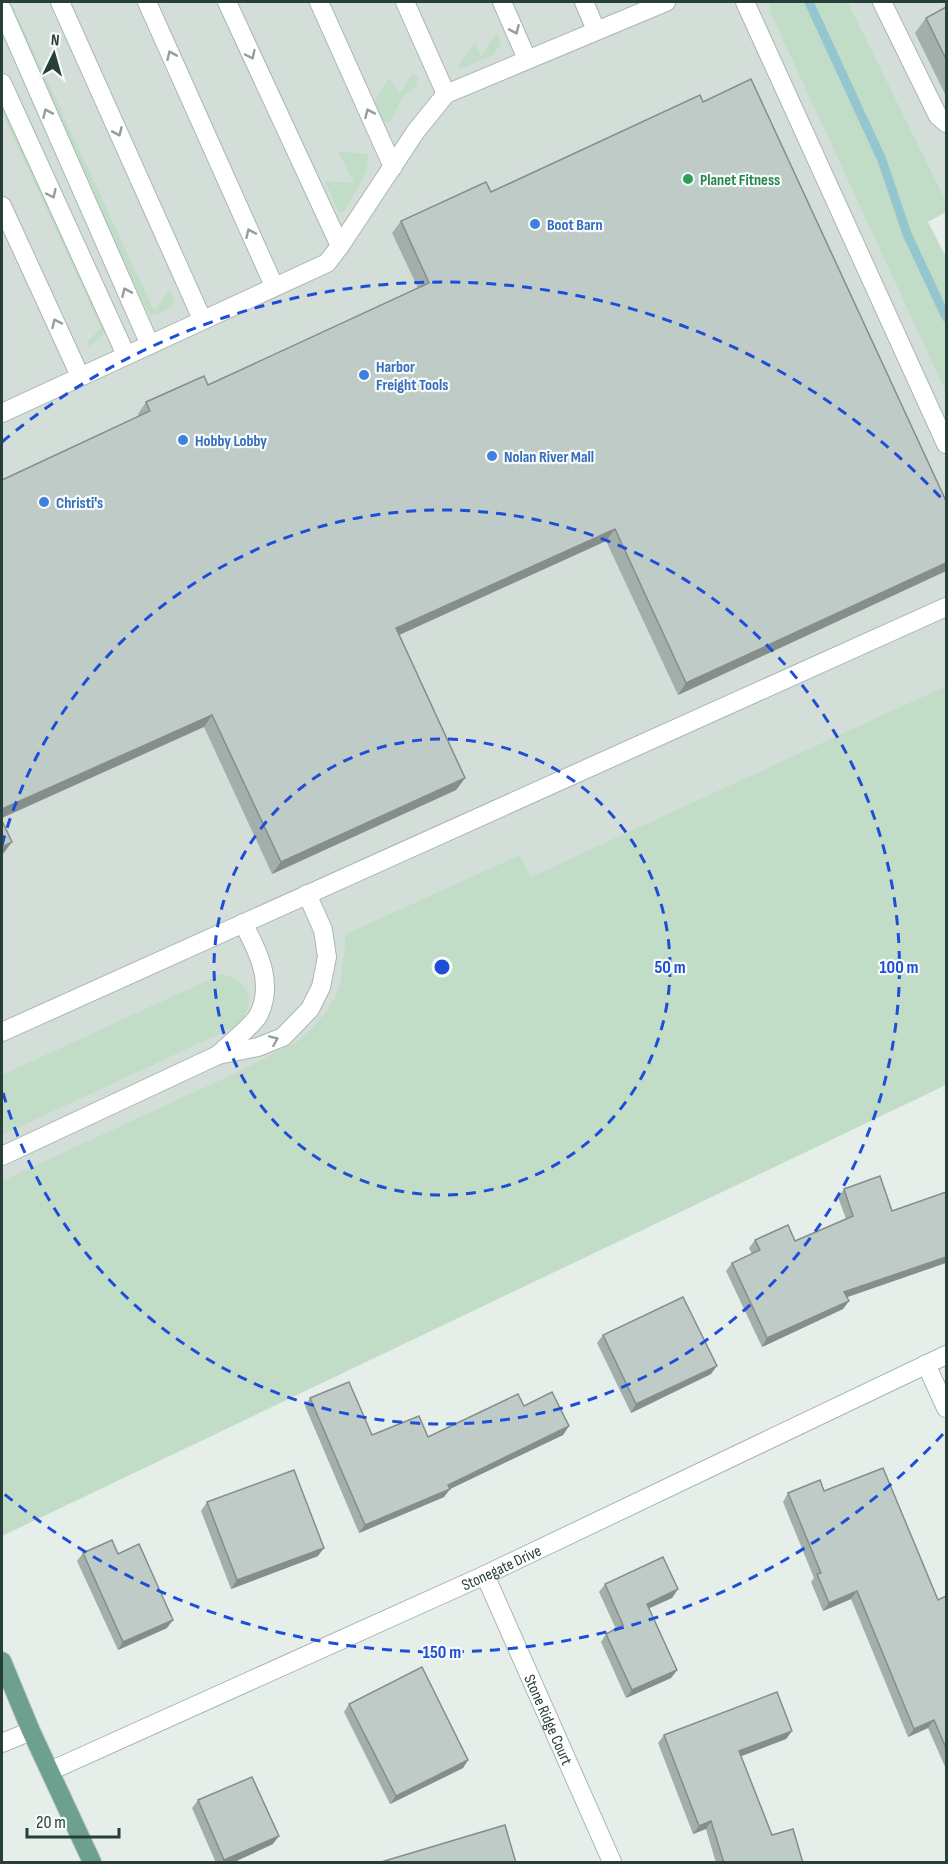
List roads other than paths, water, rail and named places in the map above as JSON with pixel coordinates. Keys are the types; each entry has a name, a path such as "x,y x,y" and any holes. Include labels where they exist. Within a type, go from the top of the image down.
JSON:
{"main road":[{"path":"2,1661 31,1731 92,1863"}],"street":[{"path":"60,2 202,319"},
{"path":"147,2 274,286"},
{"path":"227,2 340,246"},
{"path":"319,2 393,167"},
{"path":"405,2 446,94"},
{"path":"502,2 527,59"},
{"path":"584,2 596,30"},
{"path":"4,406 150,345 327,262 416,131 446,94 666,2"},
{"path":"745,2 946,444"},
{"path":"882,2 938,116 946,123"},
{"path":"2,9 150,345"},
{"path":"2,83 126,355"},
{"path":"2,206 80,376"},
{"path":"2,1032 946,607"},
{"path":"2,1156 218,1055 258,1047 283,1037 310,1009 321,987 327,957 323,930 307,894"},
{"path":"218,1055 257,1017 263,999 264,973 258,951 243,923"},
{"name":"Stonegate Drive","path":"50,1771 485,1575 946,1355"},
{"path":"926,1364 946,1408"},
{"name":"Stone Ridge Court","path":"485,1575 612,1863"},
{"path":"2,1743 31,1731"}],"waterway":[{"path":"809,2 882,160 907,234 946,317"}],"place":[{"name":"Planet Fitness","path":"688,179"},
{"name":"Boot Barn","path":"535,224"},
{"name":"Harbor Freight Tools","path":"364,375"},
{"name":"Hobby Lobby","path":"183,440"},
{"name":"Nolan River Mall","path":"492,456"},
{"name":"Christi's","path":"44,502"}]}
